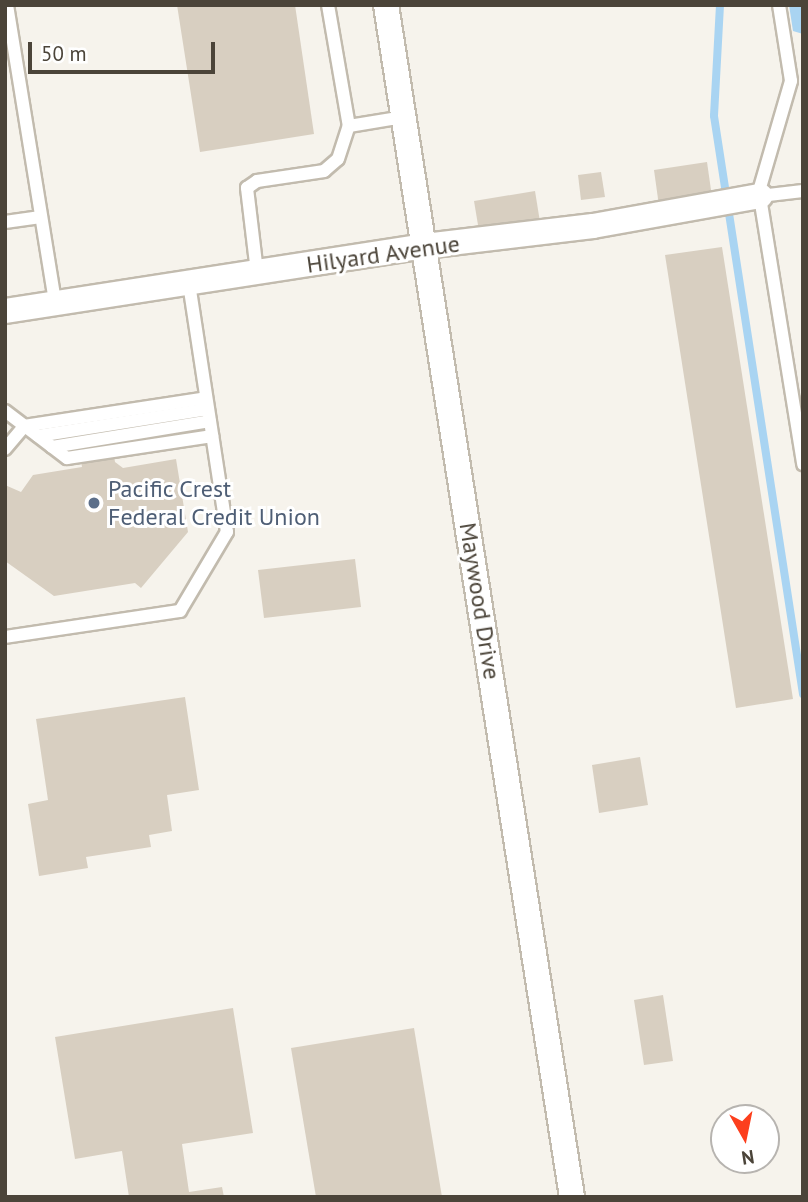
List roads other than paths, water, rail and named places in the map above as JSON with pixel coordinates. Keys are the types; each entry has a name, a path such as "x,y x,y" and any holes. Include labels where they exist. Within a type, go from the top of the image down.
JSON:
{"street":[{"name":"Maywood Drive","path":"386,5 572,1197"},
{"name":"Hilyard Avenue","path":"5,311 425,246 593,226 760,196"}],"lane":[{"path":"7,5 55,303"},
{"path":"257,272 247,188 257,181 324,170 338,159 349,127 328,5"},
{"path":"779,5 792,81 760,196 803,464"},
{"path":"349,127 404,117"},
{"path":"760,196 803,191"},
{"path":"5,222 41,217"},
{"path":"5,637 180,611 227,532 189,283"},
{"path":"5,449 24,426 208,410"},
{"path":"38,436 208,410"},
{"path":"52,447 208,410"},
{"path":"5,411 67,458 212,436"}],"water":[{"path":"789,5 803,5 803,34 793,31"}],"waterway":[{"path":"720,5 714,116 803,694"}],"place":[{"name":"Pacific Crest Federal Credit Union","path":"94,503"}]}
